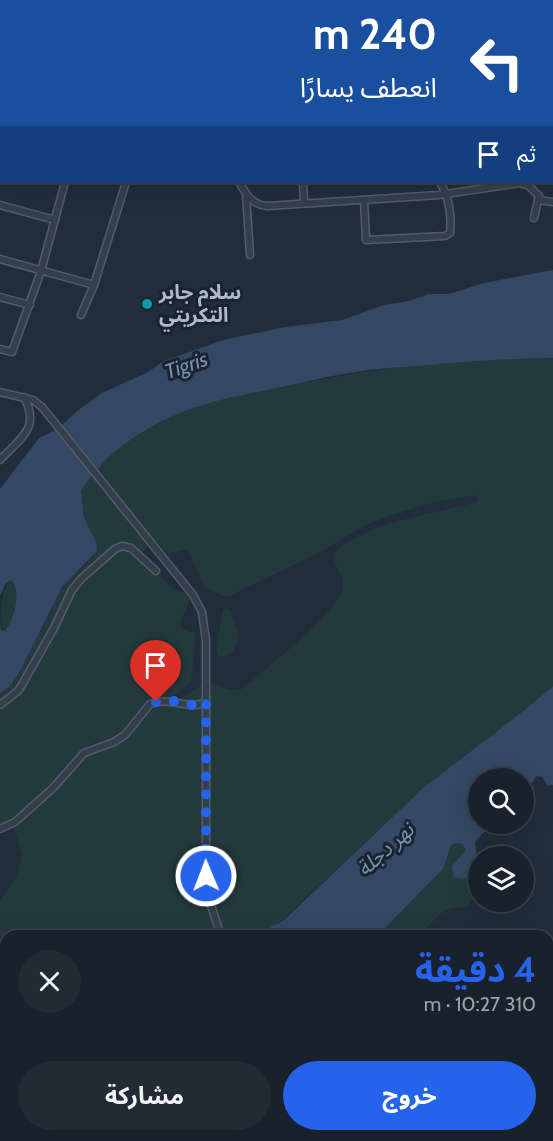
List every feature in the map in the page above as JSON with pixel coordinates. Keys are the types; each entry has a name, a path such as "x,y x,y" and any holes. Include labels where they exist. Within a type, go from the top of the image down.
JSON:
{"street":[{"path":"0,349 12,352 41,271 65,183"},
{"path":"81,315 94,285 126,183"},
{"path":"240,183 246,194 260,206 447,194 498,184 529,184 538,192 539,200 534,218"},
{"path":"303,183 304,202"},
{"path":"364,200 366,240 445,237 451,231 449,200 441,183"},
{"path":"246,194 250,255"},
{"path":"539,200 553,202"},
{"path":"0,205 55,220"},
{"path":"0,259 94,285"},
{"path":"0,297 30,305"},
{"path":"0,392 36,401 42,407 193,595 202,612 206,631 206,876 210,902 219,930"},
{"path":"0,460 29,428 31,411 24,397"},
{"path":"0,705 23,683 72,590 115,549 122,546 130,548 156,572"},
{"path":"0,829 15,822 53,788 84,753 114,742 125,735 150,704 171,701 196,706 206,702"}],"green space":[{"path":"519,358 553,358 553,686 423,788 278,924 265,930 0,930 0,900 16,878 22,855 14,827 59,786 87,754 115,744 132,733 148,709 155,704 179,700 208,682 230,690 240,690 284,654 330,610 343,586 333,555 346,544 381,527 477,502 476,495 435,502 391,515 366,525 320,552 229,596 223,596 204,587 189,552 185,550 169,554 155,541 142,552 126,543 117,544 69,590 41,647 19,684 0,702 0,694 18,675 59,592 95,553 94,539 81,503 84,485 92,474 124,444 148,428 186,411 227,398 383,369"},
{"path":"119,549 130,549 172,588 192,596 191,603 188,603 180,622 183,629 196,633 191,683 173,696 145,703 124,732 85,748 36,802 13,820 0,826 0,708 22,688 38,664 71,597 82,581"},
{"path":"11,580 16,591 16,605 9,625 3,631 1,611 3,596"},
{"path":"226,608 231,612 239,638 233,652 225,656 218,656 216,647 223,610"},
{"path":"462,844 466,850 452,866 453,876 461,878 468,876 467,907 443,911 424,930 383,930 443,869 451,845"}],"water":[{"name":"Tigris","path":"553,270 553,358 390,368 328,377 196,407 158,423 120,447 98,468 81,491 84,517 96,542 97,551 62,587 18,675 0,694 0,621 1,630 5,631 14,613 16,591 11,580 6,583 0,595 0,489 39,438 58,429 100,394 148,372 164,361 223,340 285,327 342,320 384,305 409,301 429,294 449,294 484,283"},
{"name":"نهر دجلة","path":"553,686 553,785 548,786 542,777 536,776 534,779 534,768 468,768 468,834 482,834 475,842 476,846 468,846 468,876 461,879 453,876 452,866 466,850 462,844 456,843 451,845 443,869 383,930 264,930 283,921 423,788"}],"place":[{"name":"سلام جابر التكريتي","path":"147,304"}],"route":[{"path":"156,702 176,701 196,706 206,702 206,876"}]}
